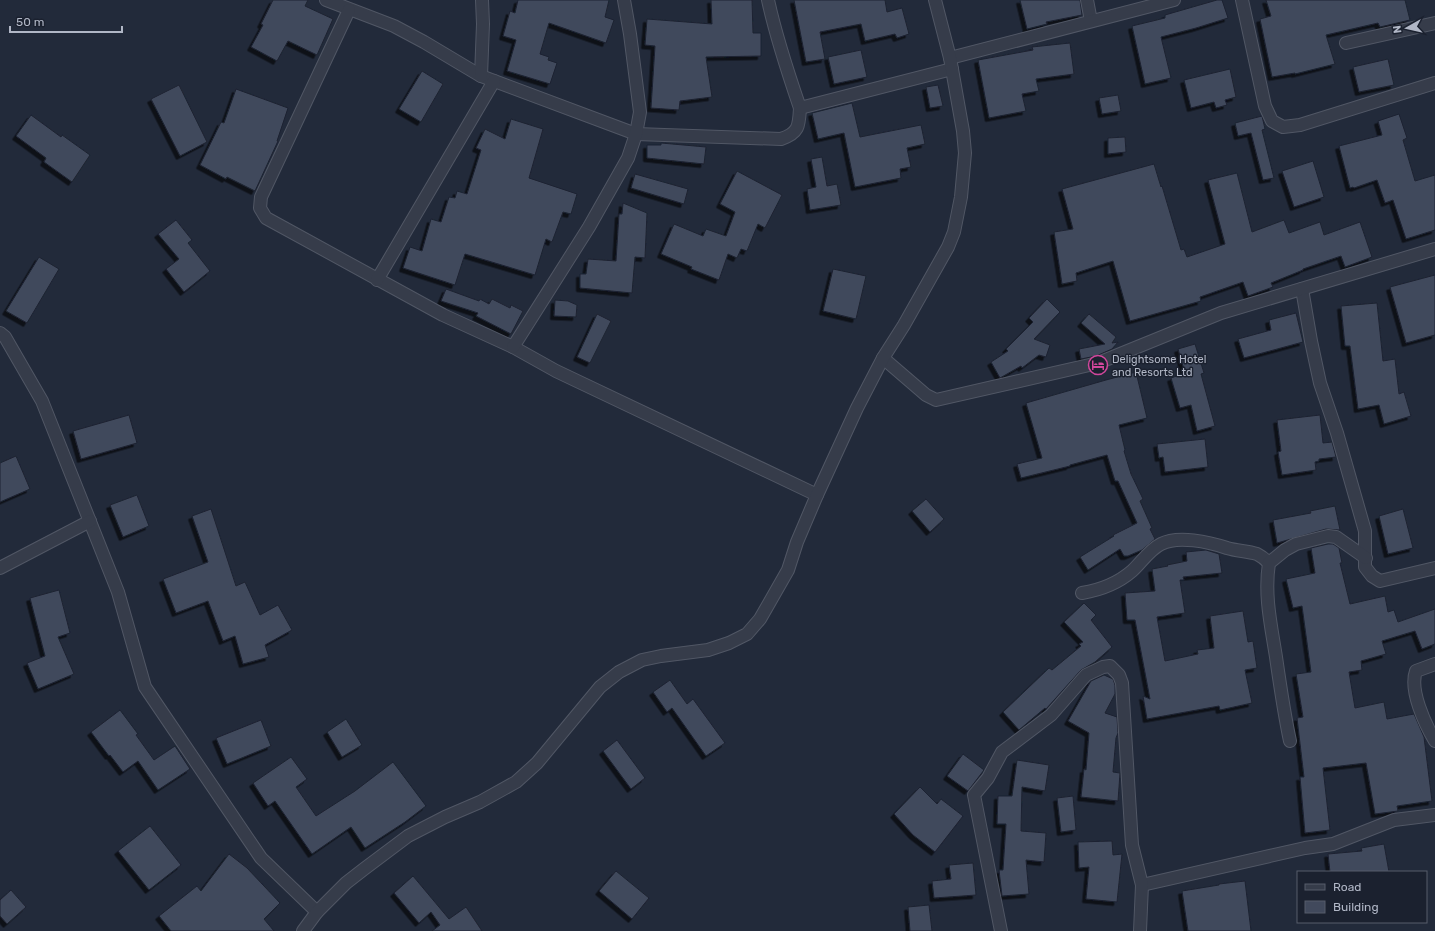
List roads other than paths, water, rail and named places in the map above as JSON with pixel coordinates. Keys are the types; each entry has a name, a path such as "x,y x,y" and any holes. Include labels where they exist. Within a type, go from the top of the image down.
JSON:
{"street":[{"path":"326,0 394,26 481,76 636,134 781,139 791,136 799,124 800,108 771,15 768,0"},
{"path":"481,76 483,24 482,0"},
{"path":"513,347 589,227 628,158 636,134 640,112 624,0"},
{"path":"303,931 317,912 346,883 408,836 445,817 480,802 516,782 537,763 600,687 619,672 642,660 708,650 729,643 747,634 760,619 788,570 797,542 817,495 857,408 883,358 904,325 945,253 954,232 961,197 965,153 963,131 951,63 935,0"},
{"path":"1087,0 1091,21"},
{"path":"800,108 1091,21 1174,0"},
{"path":"1242,0 1265,106 1272,121 1283,127 1300,125 1435,83"},
{"path":"349,10 262,197 260,208 266,218 443,315 513,347 556,371 817,495"},
{"path":"1346,43 1435,23"},
{"path":"377,280 494,81"},
{"path":"883,358 926,395 936,400 1098,363 1221,313 1435,249"},
{"path":"1302,289 1320,382 1337,433 1365,531 1365,567 1372,576 1380,581 1435,568"},
{"path":"0,334 5,338 42,400 118,592 145,688 262,858 317,912"},
{"path":"0,568 90,521"},
{"path":"1290,741 1267,602 1267,576 1269,563 1276,556 1296,544 1328,536 1336,537 1366,558"},
{"path":"1082,593 1099,590 1116,582 1132,571 1160,544 1171,540 1182,539 1215,544 1238,551 1258,554 1269,563"},
{"path":"1435,664 1416,671 1413,678 1414,688 1422,711 1435,741"},
{"path":"1001,931 974,795 988,778 1002,752 1051,715 1086,675 1103,667 1110,666 1119,675 1122,683 1132,845 1142,885 1140,931"},
{"path":"1142,885 1306,848 1333,844 1394,820 1435,815"}],"place":[{"name":"Delightsome Hotel and Resorts Ltd","path":"1098,365"}]}
